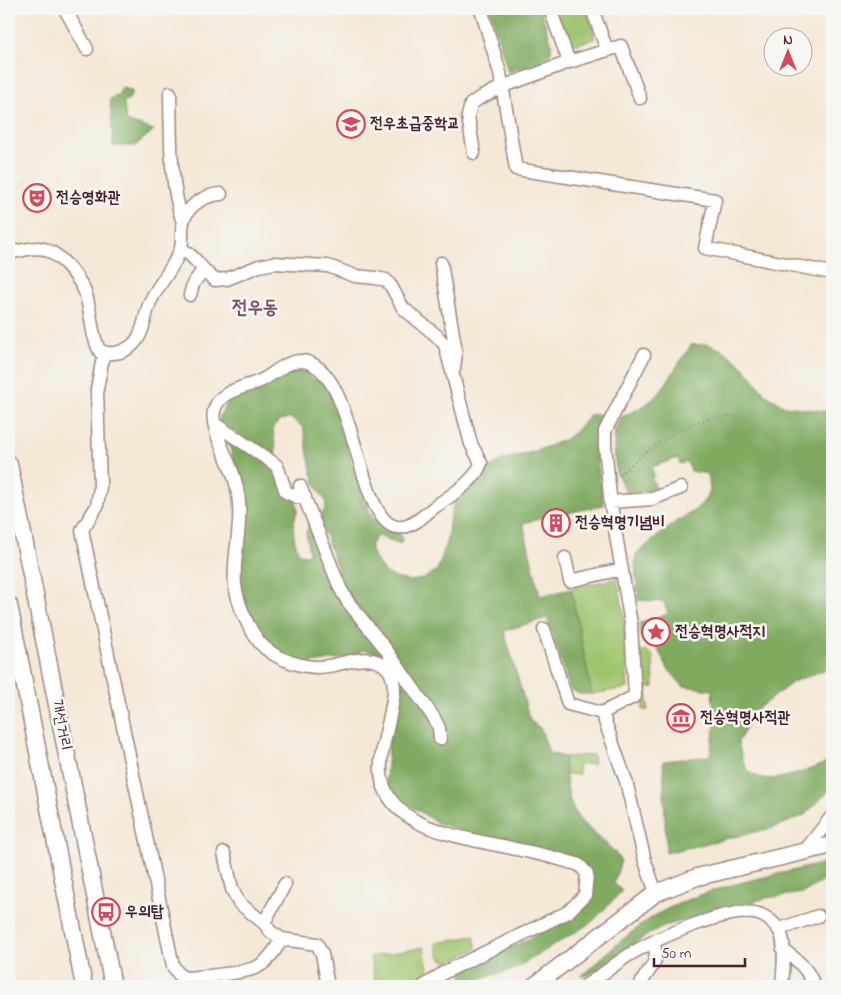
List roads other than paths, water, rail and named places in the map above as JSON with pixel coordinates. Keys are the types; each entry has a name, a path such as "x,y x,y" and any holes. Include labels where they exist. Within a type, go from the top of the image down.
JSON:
{"main road":[{"name":"개선거리","path":"9,464 113,986"},
{"name":"개선거리","path":"9,605 12,643 84,986"},
{"path":"534,986 656,893 697,877 832,845"}],"street":[{"path":"65,9 87,49"},
{"path":"481,9 500,73 516,169 715,200 705,248 832,273"},
{"path":"550,9 569,62"},
{"path":"592,9 608,50"},
{"path":"474,153 468,116 472,104 502,87 569,62 621,46 640,98"},
{"path":"170,93 172,158 169,179 183,223"},
{"path":"9,253 30,248 42,248 60,258 74,273 85,293 95,342 100,352 118,353 131,347 140,335 150,303 181,249 183,223 188,212 197,202 210,195 222,194"},
{"path":"181,249 189,252 203,270 215,280 227,279 259,266 274,263 328,266 355,276 386,280 403,308 438,336 445,345 471,444 481,463 479,470 469,481 404,528 394,527 384,520 373,501 361,469 342,405 327,377 315,365 302,361 290,362 258,382 232,391 221,399 214,412 216,432 234,477 240,505 235,567 236,587 247,622 260,642 282,658 307,668 327,667 350,660 363,659 388,662"},
{"path":"441,263 456,352 456,365 452,373"},
{"path":"190,295 193,284 203,270"},
{"path":"104,352 97,389 100,487 97,506 82,530 173,966 180,976 188,978 243,971 259,966 271,955 282,939"},
{"path":"544,629 568,704 602,713 635,696 631,624 610,502 604,446 605,431 644,355"},
{"path":"215,424 277,466 286,492 297,497 302,491 348,602 388,662 434,718 439,728 440,739"},
{"path":"610,502 652,499 681,488"},
{"path":"566,558 570,581 622,569"},
{"path":"388,662 394,682 393,705 380,769 382,787 390,799 407,816 428,828 550,856 580,866 587,874 588,881 585,894 568,912 445,972 424,986"},
{"path":"602,713 626,781 645,861 656,893"},
{"path":"804,852 832,816"},
{"path":"224,853 235,897 239,903 264,923 271,932 282,939 317,944 322,954 328,986"},
{"path":"264,923 285,884"},
{"path":"586,986 630,954 668,934 734,914 754,913 767,918 779,930 783,950 782,986"},
{"path":"779,930 818,916"},
{"path":"640,986 642,980 654,967 657,953 654,941"},
{"path":"783,950 798,960 809,973 814,986"}],"place":[{"name":"전우초급중학교","path":"351,124"},
{"name":"전승영화관","path":"37,198"},
{"name":"전승혁명기념비","path":"556,523"},
{"name":"전승혁명사적지","path":"656,632"},
{"name":"전승혁명사적관","path":"681,718"},
{"name":"우의탑","path":"106,912"}],"district":[{"name":"전우동","path":"255,308"}]}
